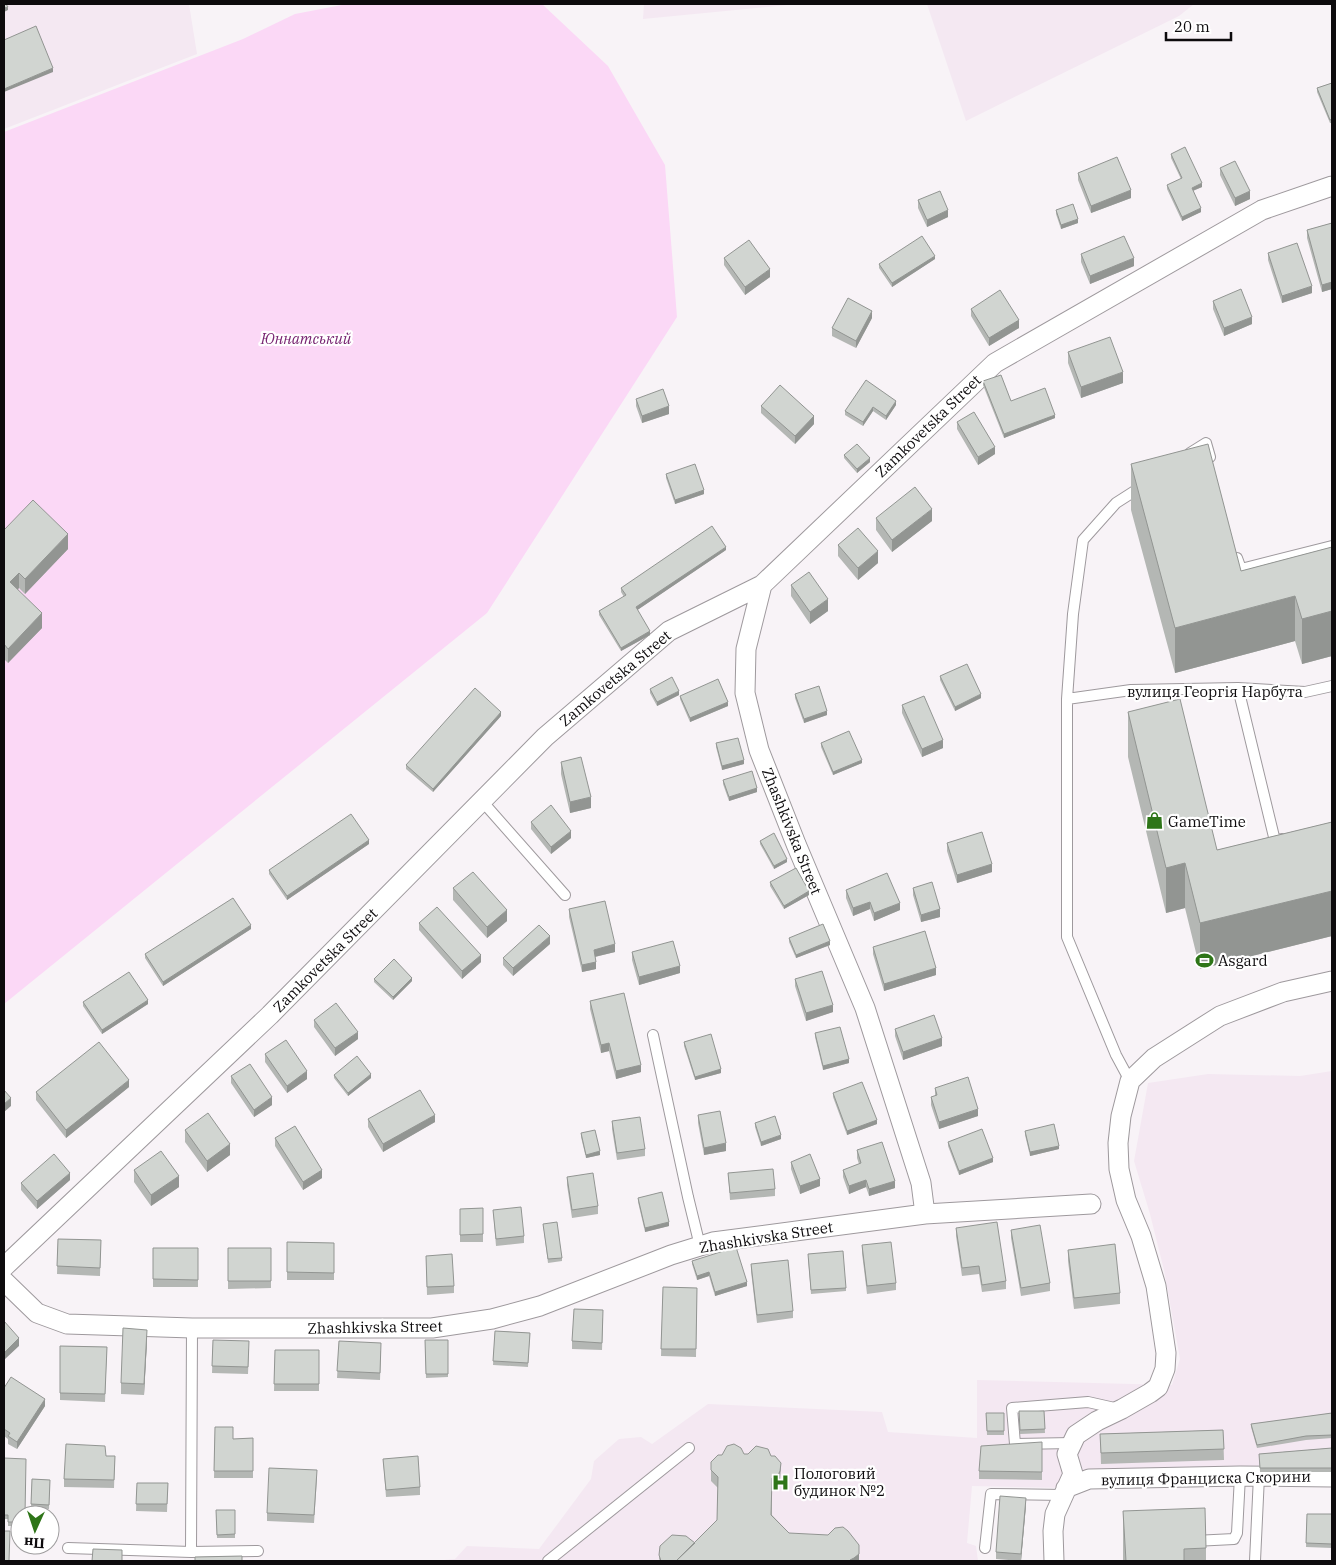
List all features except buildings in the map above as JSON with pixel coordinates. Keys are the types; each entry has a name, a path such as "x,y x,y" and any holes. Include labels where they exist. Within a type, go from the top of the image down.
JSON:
{"street":[{"name":"Zamkovetska Street","path":"4,1267 270,1015 545,737 669,631 762,585 994,363 1262,210 1332,186"},
{"name":"Zhashkivska Street","path":"762,585 746,649 745,693 759,750 865,1008 921,1183 925,1214"},
{"path":"1054,1561 1053,1531 1055,1514 1073,1474 1067,1454 1076,1435 1097,1421 1122,1410 1150,1393 1158,1387 1165,1369 1166,1353 1156,1286 1141,1236 1126,1200 1119,1169 1118,1143 1121,1116 1130,1082 1154,1058 1220,1016 1283,992 1332,981"},
{"name":"Zhashkivska Street","path":"4,1281 37,1313 68,1324 192,1328 432,1328 492,1319 540,1306 672,1255 722,1241 925,1214 1091,1204"},
{"name":"вулиця Франциска Скорини","path":"1065,1492 1089,1479 1240,1476 1332,1477"}],"lane":[{"path":"1181,460 1206,443 1213,470"},
{"path":"1130,1082 1112,1047 1067,937 1067,699 1073,614 1083,540 1116,503 1149,482"},
{"path":"1236,551 1240,570 1332,546"},
{"name":"вулиця Георгія Нарбута","path":"1067,699 1131,690 1238,688 1305,692 1332,686"},
{"path":"1238,688 1275,841 1294,836"},
{"path":"482,801 566,895"},
{"path":"653,1035 700,1246"},
{"path":"191,1552 192,1328"},
{"path":"1072,1444 1015,1444 1012,1408 1088,1402 1122,1410"},
{"path":"548,1561 689,1448"},
{"path":"1183,1542 1234,1539 1237,1533 1240,1476"},
{"path":"1255,1561 1259,1476"},
{"path":"984,1548 992,1494 1065,1492"},
{"path":"68,1548 191,1552 258,1551"}],"shaded area":[{"path":"4,4 189,4 197,54 4,129"},
{"path":"644,4 797,4 643,19"},
{"path":"927,4 1194,4 1179,16 966,121"},
{"path":"1332,1071 1332,1478 1066,1488 972,1486 967,1543 976,1546 978,1561 433,1561 455,1559 467,1546 539,1549 591,1479 594,1461 619,1439 641,1437 652,1444 708,1404 882,1412 888,1432 977,1438 977,1380 1172,1385 1180,1359 1164,1270 1134,1161 1148,1083 1208,1074 1300,1076"}],"green space":[{"name":"Юннатський","path":"347,4 542,4 608,66 665,165 677,317 487,613 4,1004 4,132 243,39 295,14"}],"place":[{"name":"GameTime","path":"1154,821"},
{"name":"Asgard","path":"1204,960"},
{"name":"Пологовий будинок №2","path":"780,1482"}]}
